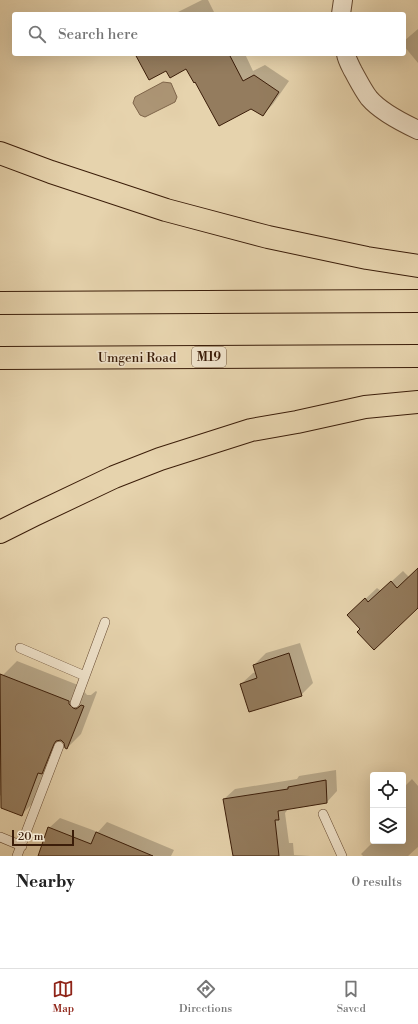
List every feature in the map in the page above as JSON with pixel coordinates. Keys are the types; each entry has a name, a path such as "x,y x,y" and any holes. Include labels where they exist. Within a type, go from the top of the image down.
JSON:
{"highway":[{"path":"0,153 51,172 166,210 268,237 367,258 418,266"},
{"path":"0,303 418,301"},
{"name":"Umgeni Road","path":"0,358 418,356"},
{"path":"0,532 114,477 244,432 364,407 418,402"}],"street":[{"path":"341,12 343,0"},
{"path":"346,56 358,82 370,98 404,124 418,130"}],"lane":[{"path":"75,703 105,622"},
{"path":"20,648 85,676"},
{"path":"17,856 59,746"},
{"path":"323,814 342,856"},
{"path":"0,837 22,846"}],"shaded area":[{"path":"163,82 171,83 177,97 175,102 145,117 140,115 133,103 135,97"}],"building":[{"path":"136,56 230,56 243,81 254,75 279,92 263,116 251,109 219,126 195,82 194,83 186,69 170,78 166,71 149,80"},
{"path":"418,568 418,608 374,650 357,632 360,629 347,615 365,598 368,602 391,581 397,588"},
{"path":"289,653 302,696 249,712 240,684 257,678 253,665"},
{"path":"0,674 69,701 69,704 73,708 76,709 81,705 84,706 67,749 61,740 56,741 54,744 42,774 38,773 22,816 1,808"},
{"path":"326,780 327,803 278,811 279,820 275,820 279,856 233,856 223,799 288,789 288,787"},
{"path":"48,827 91,844 96,832 153,856 38,856"}]}
